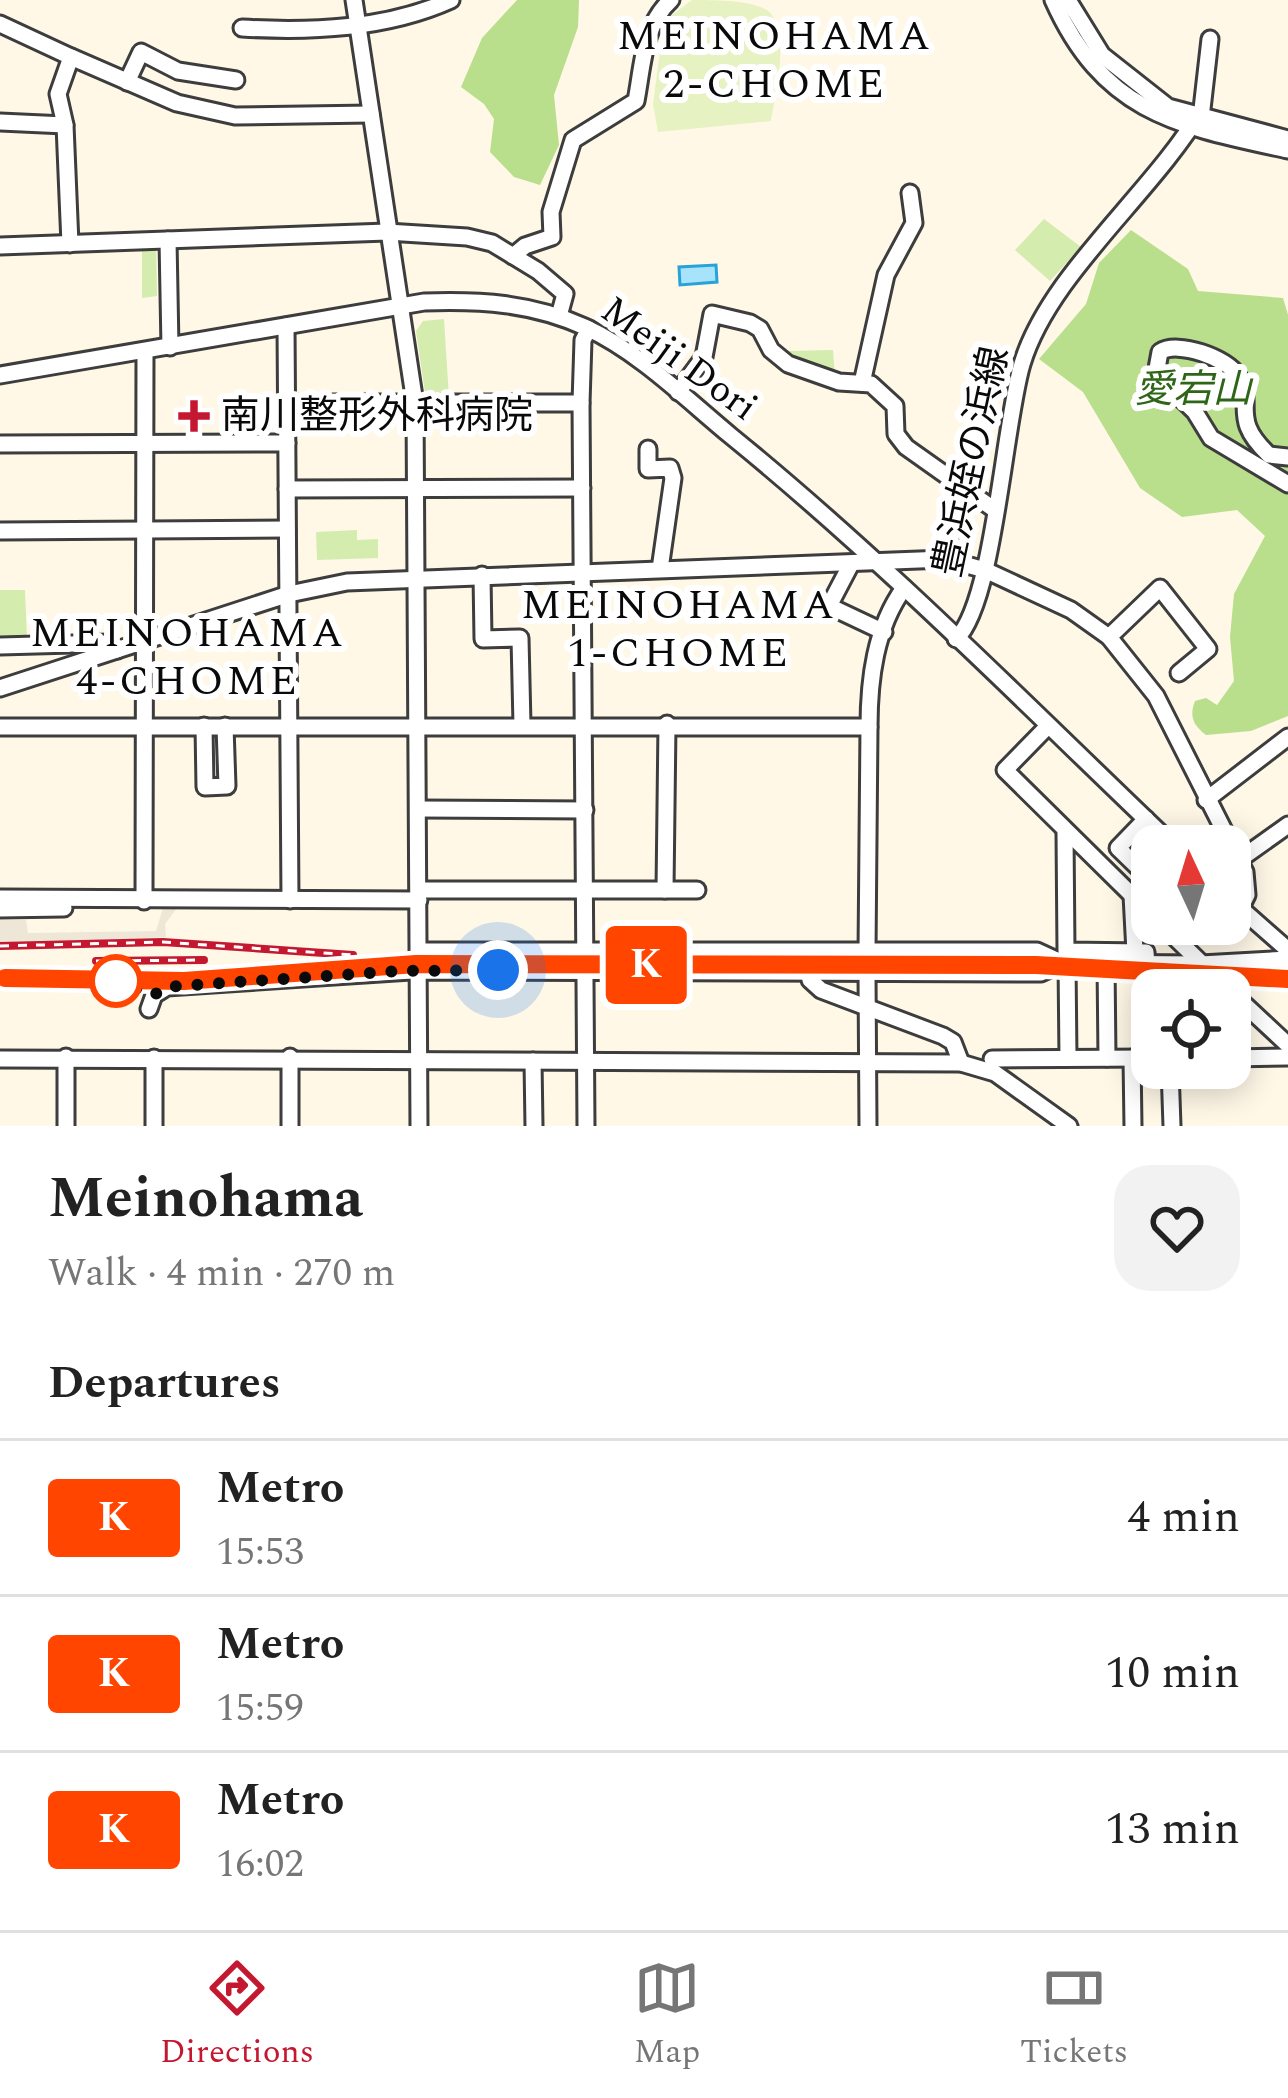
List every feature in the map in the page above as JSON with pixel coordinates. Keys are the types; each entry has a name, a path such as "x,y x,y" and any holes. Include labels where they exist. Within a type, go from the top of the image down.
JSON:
{"street":[{"path":"355,0 415,403 419,1126"},
{"path":"242,28 300,32 358,24 451,0"},
{"path":"513,256 525,246 552,237 551,212 573,140 636,100 650,26 671,0"},
{"path":"1053,0 1093,64 1126,94 1194,123 1288,149"},
{"path":"1068,0 1102,55 1168,107 1194,123 1288,139"},
{"path":"0,24 177,103 235,116 371,114"},
{"path":"1194,123 1202,109 1210,39"},
{"path":"127,82 141,52 178,71 236,80"},
{"path":"70,244 65,125 58,94 71,57"},
{"path":"0,122 65,125"},
{"name":"豊浜姪の浜線","path":"956,639 968,628 985,570 1014,399 1029,342 1058,294 1194,123"},
{"path":"862,383 886,275 914,223 910,193"},
{"path":"0,246 387,232 466,237 492,243 565,295 559,316"},
{"path":"168,240 170,347"},
{"name":"Meiji Dori","path":"0,375 400,305 487,300 559,316 642,362 787,482 1152,825"},
{"path":"678,392 704,357 712,314 750,323 788,364 839,382 871,384 895,406 896,434 907,447 995,510"},
{"path":"286,326 290,900"},
{"path":"586,1126 581,403 583,340 589,329"},
{"path":"1288,457 1269,455 1245,428 1241,381 1235,370 1181,345 1169,345 1160,352 1156,374 1195,412 1210,438 1288,484"},
{"path":"145,352 145,901"},
{"path":"287,403 581,403"},
{"path":"0,444 286,443"},
{"path":"647,449 648,469 670,468 673,478 660,569"},
{"path":"945,559 959,482"},
{"path":"287,489 582,488"},
{"path":"0,531 286,529"},
{"path":"0,688 289,594 347,581 945,559 985,570 1071,610 1109,637 1156,696 1220,825"},
{"path":"851,564 829,606 884,632"},
{"path":"482,574 483,639 520,638 522,725"},
{"path":"867,952 869,683 904,588"},
{"path":"1109,637 1160,588 1208,649 1178,674"},
{"path":"0,646 109,643 117,650"},
{"path":"665,890 667,724"},
{"path":"204,726 205,787 226,786 225,726"},
{"path":"1048,726 1005,770 1131,895"},
{"path":"0,727 869,727"},
{"path":"1206,800 1288,737"},
{"path":"419,809 585,810"},
{"path":"1140,825 1146,819"},
{"path":"1251,851 1288,825"},
{"path":"1065,832 1066,950 1201,964 1288,955"},
{"path":"1131,835 1118,848 1131,861"},
{"path":"0,898 290,900 698,890"},
{"path":"0,910 124,906 145,901"},
{"path":"1251,919 1288,955"},
{"path":"1139,945 1141,958"},
{"path":"1182,945 1207,969"},
{"path":"420,951 1037,951 1065,963 1106,964 1141,958"},
{"path":"149,1009 154,995 166,987 419,971 1040,973 1065,963"},
{"path":"1065,963 1067,1058"},
{"path":"1106,964 1107,1058"},
{"path":"809,974 821,991 943,1036 953,1042 961,1063"},
{"path":"867,974 868,1126"},
{"path":"1251,1010 1288,1046"},
{"path":"290,1057 290,1126"},
{"path":"66,1058 66,1126"},
{"path":"154,1058 154,1126"},
{"path":"992,1059 1131,1058"},
{"path":"1251,1058 1288,1058"},
{"path":"0,1059 961,1063 995,1073 1069,1126"},
{"path":"533,1061 534,1126"},
{"path":"1132,1089 1133,1126"},
{"path":"1171,1089 1172,1126"}],"green space":[{"path":"517,0 579,0 578,27 554,95 559,145 540,185 514,177 490,152 494,119 484,104 461,87 482,38"},
{"path":"692,0 751,4 775,19 780,63 771,121 658,132 653,104 664,21"},
{"path":"1044,219 1081,247 1050,281 1015,250"},
{"name":"愛宕山","path":"1131,230 1188,269 1198,291 1283,298 1288,315 1288,716 1251,731 1206,735 1195,724 1192,711 1195,701 1206,698 1217,705 1234,681 1230,637 1234,594 1265,536 1237,510 1182,517 1140,488 1083,392 1039,359 1086,304 1099,263"},
{"path":"142,241 156,241 157,296 142,298"},
{"path":"444,319 449,398 426,399 416,331 423,321"},
{"path":"833,350 835,377 790,361 788,351"},
{"path":"357,530 357,540 378,539 378,558 317,560 316,532"},
{"path":"0,590 25,590 27,640 0,640"}],"shaded area":[{"path":"163,908 177,908 165,924 166,937 0,945 0,920 26,920 28,933 156,931"}],"water":[{"path":"716,265 717,282 680,285 679,267"}],"railway":[{"path":"0,946 163,942 353,955"},
{"path":"96,961 204,960"},
{"path":"0,978 184,981 388,963 1036,965"}],"metro line":[{"name":"K","path":"5,978 184,981 416,964 1036,965 1288,979"}],"place":[{"name":"南川整形外科病院","path":"194,416"}],"district":[{"name":"MEINOHAMA 2-CHOME","path":"775,60"},
{"name":"MEINOHAMA 1-CHOME","path":"679,629"},
{"name":"MEINOHAMA 4-CHOME","path":"188,657"}],"route":[{"path":"116,981 154,995 166,987 398,971 498,970"}]}
